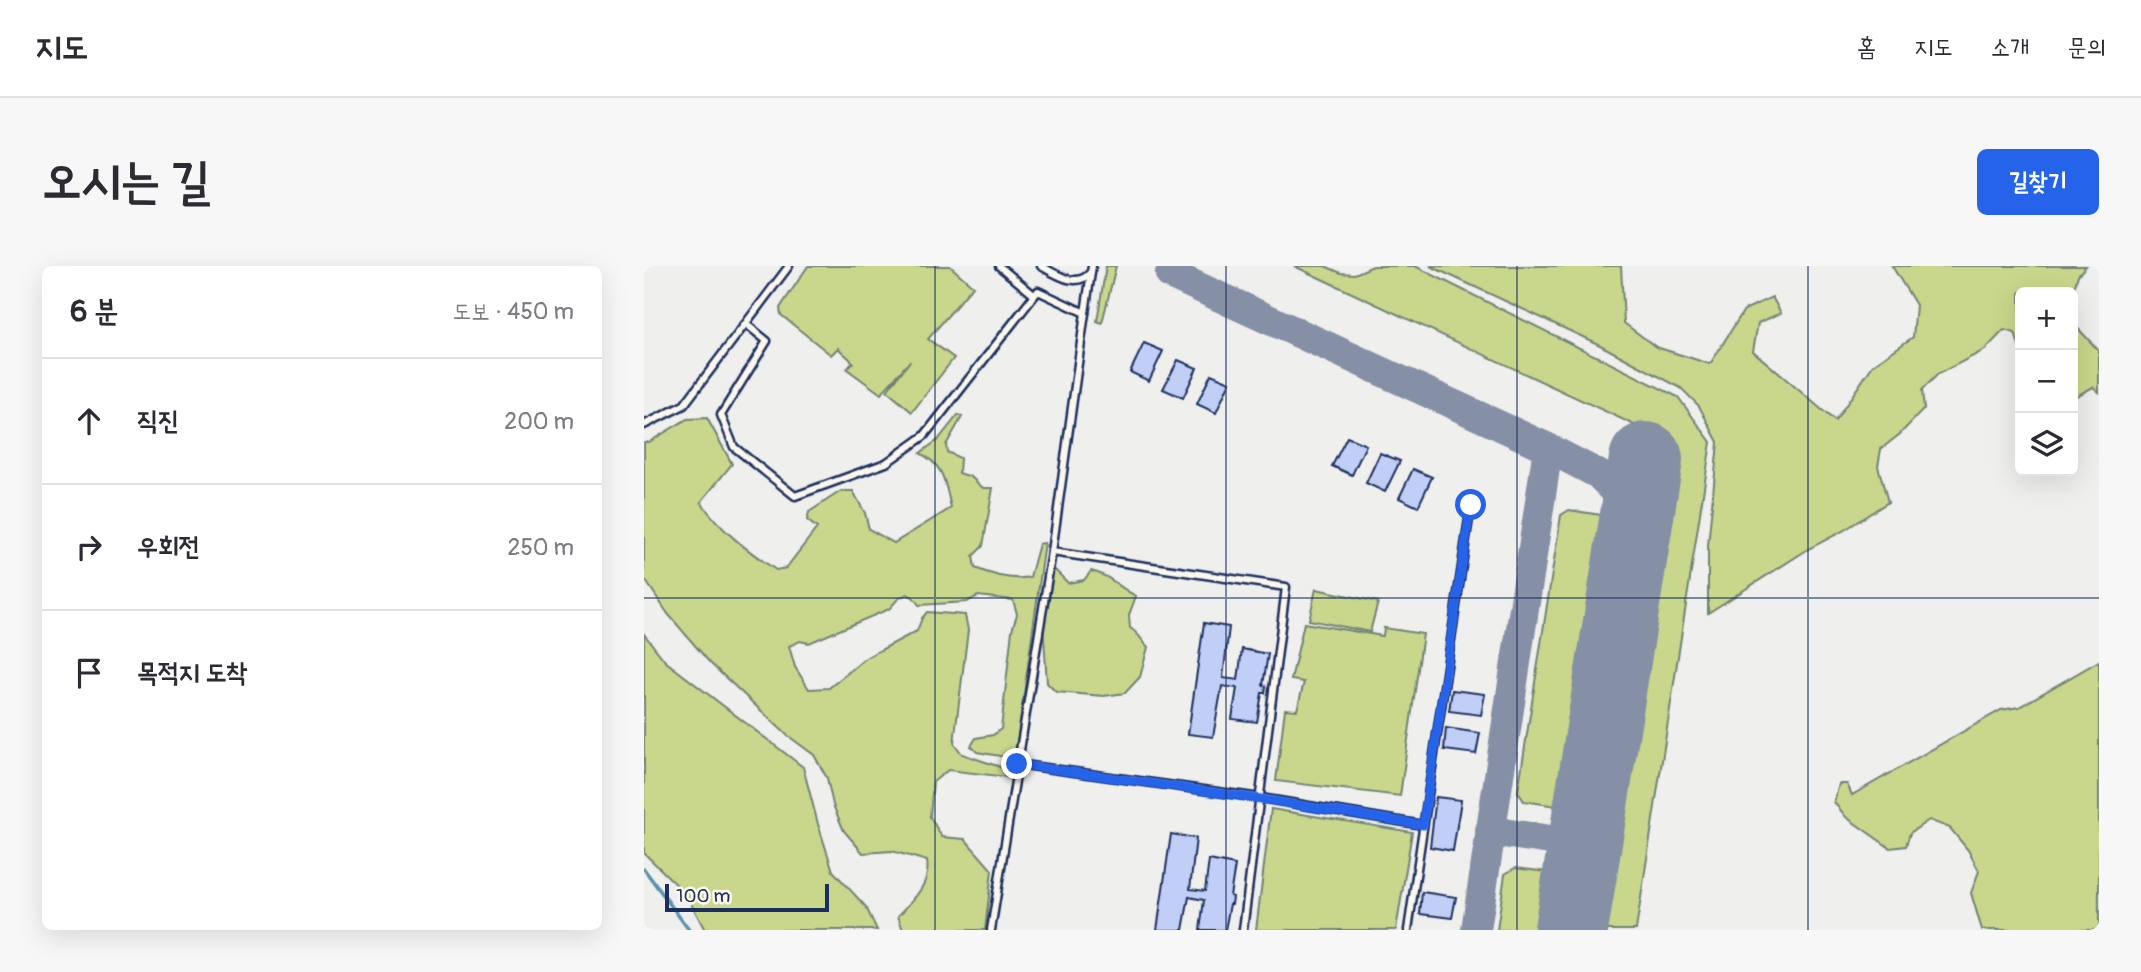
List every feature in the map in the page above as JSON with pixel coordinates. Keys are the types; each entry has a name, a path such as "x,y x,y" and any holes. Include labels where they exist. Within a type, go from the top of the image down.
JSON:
{"lane":[{"path":"644,425 684,405 789,266"},
{"path":"999,266 1034,295"},
{"path":"1041,266 1069,281 1080,281 1088,276 1092,267"},
{"path":"990,930 1052,552 1092,267"},
{"path":"746,324 766,341 721,415 734,447 795,496 886,463 924,436 1038,291 1085,313"},
{"path":"1408,930 1471,505"},
{"path":"1052,552 1286,587 1243,930"},
{"path":"1017,764 1423,825"}],"green space":[{"path":"808,266 950,266 973,286 928,339 954,358 912,412 887,391 910,361 881,394 847,369 853,362 838,348 831,355 781,315 780,308"},
{"path":"1106,266 1116,266 1102,323 1097,321"},
{"path":"1294,266 1325,266 1341,273 1355,274 1373,266 1415,266 1678,397 1711,442 1636,930 1596,930 1669,441"},
{"path":"1430,266 1621,266 1624,323 1656,347 1710,364 1744,310 1772,297 1781,313 1758,323 1753,351 1835,421 1873,365 1913,337 1916,305 1892,266 2086,266 2078,275 2074,287 2015,287 2015,333 2004,330 1985,350 1938,374 1922,390 1924,409 1881,449 1878,466 1888,502 1708,613 1708,546 1718,442 1699,406 1681,388 1600,345"},
{"path":"2078,328 2099,351 2099,392 2093,387 2078,395"},
{"path":"958,415 962,417 946,445 947,452 960,458 959,473 971,477 983,488 993,488 983,546 973,556 975,568 1002,577 1030,577 1039,544 1045,543 1016,751 1011,758 977,752 971,746 976,738 993,735 1001,729 1012,630 1017,614 1013,600 978,596 967,602 919,605 907,594 889,609 809,643 800,641 789,646 795,667 809,689 829,688 867,657 917,631 927,612 965,615 968,630 954,743 962,754 1009,770 1007,777 948,770 933,782 930,817 942,837 965,839 992,870 985,930 903,930 898,916 924,884 927,861 892,851 863,853 844,831 833,805 827,778 814,755 787,735 710,663 668,614 644,578 644,442 649,442 687,419 707,418 732,464 701,502 735,539 776,570 786,568 817,528 807,520 809,512 841,491 853,491 865,513 869,529 894,543 951,508 939,470 920,453 938,440"},
{"path":"1569,510 1601,515 1607,526 1565,800 1556,806 1524,801 1518,792 1561,515"},
{"path":"1055,570 1068,583 1084,580 1091,571 1098,573 1136,596 1129,615 1130,628 1148,647 1140,677 1125,693 1104,696 1056,692 1047,683 1043,623 1049,571"},
{"path":"1316,589 1378,602 1370,632 1309,620"},
{"path":"1304,623 1383,636 1384,628 1423,634 1400,796 1276,781 1285,709 1297,710 1304,682 1291,680"},
{"path":"644,634 665,661 803,767 833,871 866,907 877,930 705,930 686,894 644,853"},
{"path":"2099,661 2099,930 1982,930 1971,893 1979,871 1968,850 1950,828 1929,820 1910,833 1906,846 1890,848 1846,817 1834,802 1839,784 1847,784 1852,795 2001,710 2019,707"},
{"path":"1271,809 1412,832 1396,930 1256,930"},
{"path":"1515,868 1547,872 1553,882 1546,930 1497,930 1505,874"}],"building":[{"path":"1144,343 1163,351 1149,381 1130,372"},
{"path":"1178,360 1197,368 1183,398 1163,389"},
{"path":"1211,374 1230,382 1216,413 1197,404"},
{"path":"1347,437 1366,445 1352,475 1332,466"},
{"path":"1380,453 1400,461 1385,492 1366,483"},
{"path":"1413,469 1432,477 1418,507 1399,498"},
{"path":"1204,623 1229,627 1223,678 1238,680 1242,649 1268,654 1263,685 1266,686 1265,693 1262,693 1257,722 1232,719 1237,688 1222,686 1213,737 1188,734"},
{"path":"1452,690 1485,694 1481,715 1449,711"},
{"path":"1446,728 1480,733 1476,754 1444,750"},
{"path":"1436,797 1461,800 1453,851 1430,847"},
{"path":"1171,834 1196,838 1190,889 1205,891 1209,860 1235,865 1230,896 1233,897 1232,904 1225,930 1200,930 1204,900 1189,897 1183,930 1157,930"},
{"path":"1422,892 1456,897 1452,918 1420,914"}],"waterway":[{"path":"644,869 689,930"}],"taxiway":[{"path":"1170,274 1548,448 1598,474 1638,513"},
{"path":"1476,930 1548,448"},
{"path":"1490,831 1584,845"}],"runway":[{"path":"1571,930 1646,459"}],"route":[{"path":"1017,764 1423,825 1471,505"}]}
